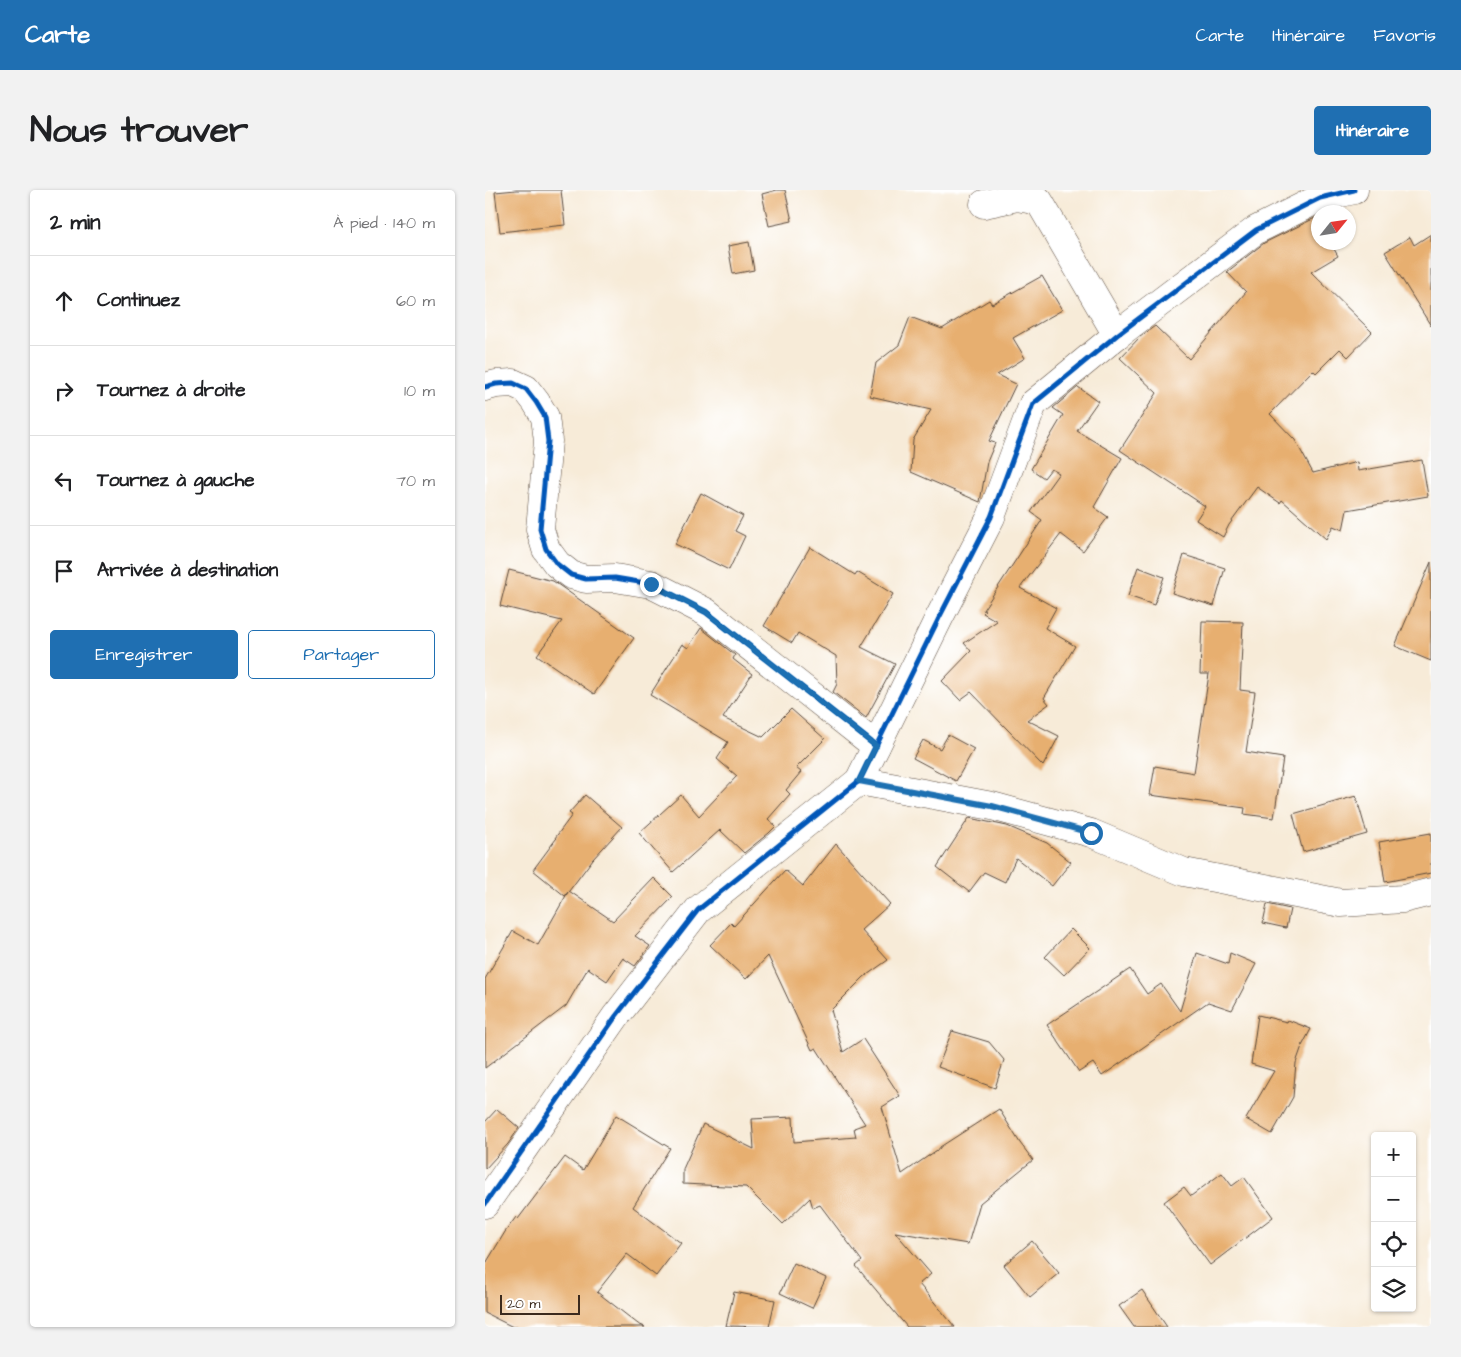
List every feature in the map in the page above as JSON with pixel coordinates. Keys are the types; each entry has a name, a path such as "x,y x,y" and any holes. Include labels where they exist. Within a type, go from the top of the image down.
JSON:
{"street":[{"path":"485,1204 616,1016 698,910 859,781 939,618 991,518 1033,404 1117,335 1255,230 1320,198 1354,190"},
{"path":"983,204 1017,197 1039,201 1117,335"},
{"path":"485,387 513,383 526,389 545,417 548,441 540,529 546,549 557,564 571,575 586,579 615,578 651,584 706,612 876,746"},
{"path":"859,781 992,806 1091,833 1184,872 1341,903 1403,899 1431,892"}],"building":[{"path":"561,190 565,225 500,232 495,192"},
{"path":"785,190 792,221 769,226 762,194"},
{"path":"1311,220 1311,250 1335,250 1338,256 1311,272 1372,332 1348,357 1340,349 1316,373 1313,370 1270,414 1295,440 1313,473 1357,462 1358,471 1422,460 1428,496 1347,510 1343,530 1333,526 1326,539 1282,500 1280,503 1257,487 1229,525 1223,537 1196,520 1205,506 1120,450 1157,393 1120,358 1140,337 1155,326 1189,359 1246,292 1227,272 1264,243"},
{"path":"1431,234 1431,326 1385,252 1410,237 1414,245"},
{"path":"749,242 754,270 733,274 728,246"},
{"path":"1042,276 1062,310 1013,338 1025,358 997,375 1016,384 989,441 995,443 987,462 980,502 911,472 913,440 931,410 870,396 876,363 899,345 910,317 942,329 989,300 992,304"},
{"path":"1078,387 1098,401 1077,431 1122,458 1094,507 1108,517 1083,551 1061,534 1020,588 1056,608 1045,628 1075,646 1044,698 1049,704 1027,720 1059,736 1043,766 971,692 960,700 942,681 971,651 964,643 997,621 983,613 985,611 983,610 1042,520 1031,512 1059,473 1051,469 1044,478 1031,469 1063,415 1053,408"},
{"path":"701,493 743,516 735,531 745,536 729,570 675,544"},
{"path":"810,547 855,575 857,572 893,594 861,647 895,664 866,718 833,692 837,684 836,656 798,633 792,643 764,626"},
{"path":"1184,555 1225,568 1214,606 1172,593"},
{"path":"1431,562 1431,661 1395,646"},
{"path":"1138,567 1164,577 1154,605 1128,596"},
{"path":"509,570 553,581 634,638 594,694 537,655 562,621 500,606"},
{"path":"1202,621 1243,622 1240,690 1255,692 1246,752 1283,758 1274,818 1244,814 1245,808 1150,795 1155,766 1194,773 1209,674 1200,674"},
{"path":"701,628 735,655 733,659 752,674 723,718 763,737 791,709 825,739 796,768 801,772 786,790 790,794 768,819 776,826 769,833 744,853 720,830 673,872 639,833 681,795 699,816 737,776 717,759 728,742 650,695 682,644 688,648"},
{"path":"948,735 974,749 956,781 913,758 923,740 940,749"},
{"path":"585,795 622,827 593,859 569,891 613,921 654,878 673,897 635,936 650,946 635,966 623,958 607,981 588,968 566,1006 485,1068 485,979 513,931 538,945 568,892 565,896 533,870 572,815 569,813"},
{"path":"1356,796 1367,834 1303,852 1293,814"},
{"path":"969,818 1007,826 1047,843 1071,862 1052,886 1016,858 1005,882 984,872 969,892 937,867"},
{"path":"1431,833 1431,873 1385,882 1379,842"},
{"path":"836,844 890,904 861,930 888,960 864,977 831,1010 843,1052 863,1039 900,1096 882,1107 902,1174 999,1109 1033,1160 980,1203 968,1244 895,1232 931,1274 919,1284 955,1327 907,1327 856,1266 862,1261 820,1205 813,1208 810,1198 783,1224 746,1187 683,1184 683,1169 703,1124 754,1149 752,1119 793,1117 794,1142 856,1137 854,1128 865,1124 816,1048 812,1050 768,956 746,979 710,945 731,923 734,926 785,870 803,886"},
{"path":"1267,904 1290,909 1286,928 1263,923"},
{"path":"1071,929 1090,948 1064,975 1045,957"},
{"path":"1197,953 1228,964 1230,953 1256,964 1232,1010 1208,1002 1102,1076 1093,1063 1079,1072 1047,1025 1130,969 1147,994 1161,984 1180,1011"},
{"path":"1258,1015 1287,1022 1288,1020 1311,1029 1296,1063 1293,1097 1272,1134 1246,1119 1274,1071 1251,1064"},
{"path":"952,1031 989,1042 1004,1060 995,1088 938,1067"},
{"path":"497,1109 519,1128 508,1144 485,1169 485,1122"},
{"path":"616,1115 670,1148 633,1207 681,1243 656,1276 627,1254 597,1292 638,1324 645,1327 513,1327 485,1313 485,1265 505,1232 516,1217 518,1219 565,1157 583,1170"},
{"path":"1222,1173 1232,1186 1244,1177 1273,1217 1210,1265 1164,1202 1184,1187 1191,1196"},
{"path":"1032,1241 1059,1273 1030,1297 1004,1265"},
{"path":"794,1263 826,1278 812,1308 780,1293"},
{"path":"1142,1290 1167,1327 1134,1327 1119,1306"},
{"path":"734,1292 775,1300 769,1327 726,1326"}],"cycle path":[{"path":"485,1204 616,1016 698,910 859,781 991,517 1033,404 1117,335 1256,230 1320,198 1354,190"},
{"path":"485,387 513,383 526,389 545,417 548,441 540,529 546,549 557,564 571,575 586,579 615,578 651,584 706,612 876,746"}],"route":[{"path":"651,584 706,612 876,746 859,781 992,806 1091,833"}]}
